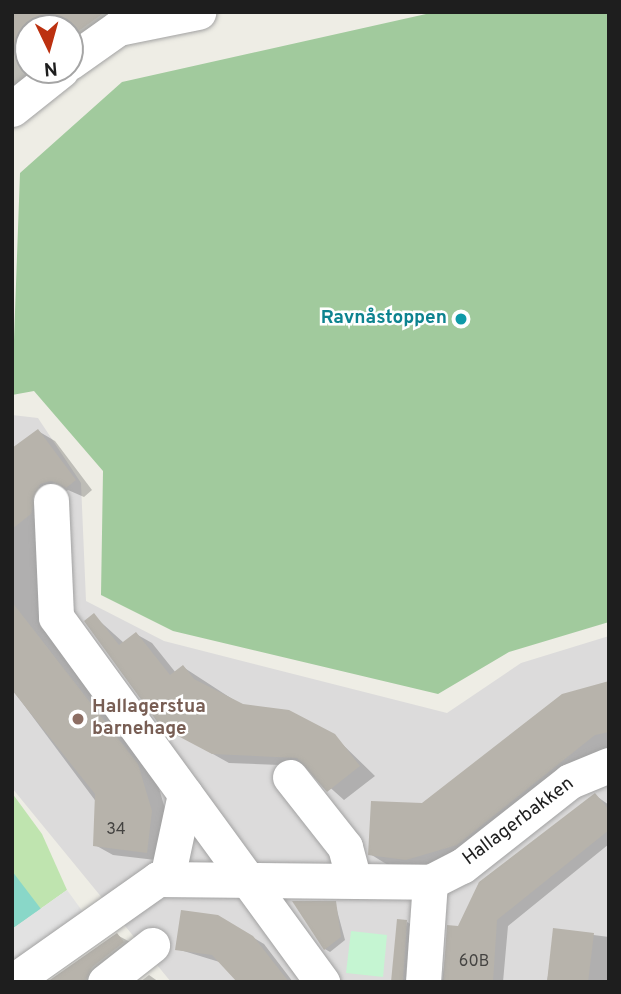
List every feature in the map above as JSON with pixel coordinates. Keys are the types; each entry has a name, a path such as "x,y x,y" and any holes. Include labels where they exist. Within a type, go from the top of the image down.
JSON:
{"lane":[{"path":"84,52 118,28 198,12"},
{"path":"12,109 43,84"},
{"path":"51,501 56,617 321,982"},
{"name":"Hallagerbakken","path":"430,882 462,866 570,781 609,765"},
{"path":"290,777 345,847 353,877"},
{"path":"166,878 185,794"},
{"path":"12,982 107,911 166,878 353,877 430,882 423,982"},
{"path":"105,982 152,944"}],"shaded area":[{"path":"12,415 38,418 81,483 86,601 164,641 447,713 521,663 609,636 609,982 171,982 12,788"},
{"path":"12,871 41,909 12,929"},
{"path":"67,890 83,912 12,964 12,929"}],"green space":[{"path":"435,12 609,12 609,622 509,652 438,694 173,631 101,595 103,471 34,391 12,395 20,173 122,82"},
{"path":"12,793 42,834 67,890 12,929"},
{"path":"351,931 387,935 383,977 346,973"}],"building":[{"path":"12,12 105,12 84,27 84,14 14,14 14,54"},
{"path":"38,429 76,480 66,488 51,481 40,484 31,514 12,529 12,448"},
{"path":"12,602 138,764 152,811 147,853 93,846 95,794 12,690"},
{"path":"94,613 119,645 136,632 170,675 183,665 194,679 243,704 289,710 335,734 360,766 327,792 297,758 212,754 161,727 84,621"},
{"path":"609,681 609,732 595,735 457,845 406,860 368,855 371,801 422,803 562,694"},
{"path":"595,793 609,810 609,830 497,920 493,982 443,982 447,925 458,926 479,882"},
{"path":"292,901 336,901 341,937 324,950"},
{"path":"181,910 218,915 253,936 289,982 237,982 212,955 175,950"},
{"path":"397,919 407,920 403,982 391,982"},
{"path":"553,928 594,933 588,982 547,982"},
{"path":"117,933 124,942 92,967 85,982 47,982"}],"place":[{"name":"Ravnåstoppen","path":"461,319"},
{"name":"Hallagerstua barnehage","path":"78,719"}]}
